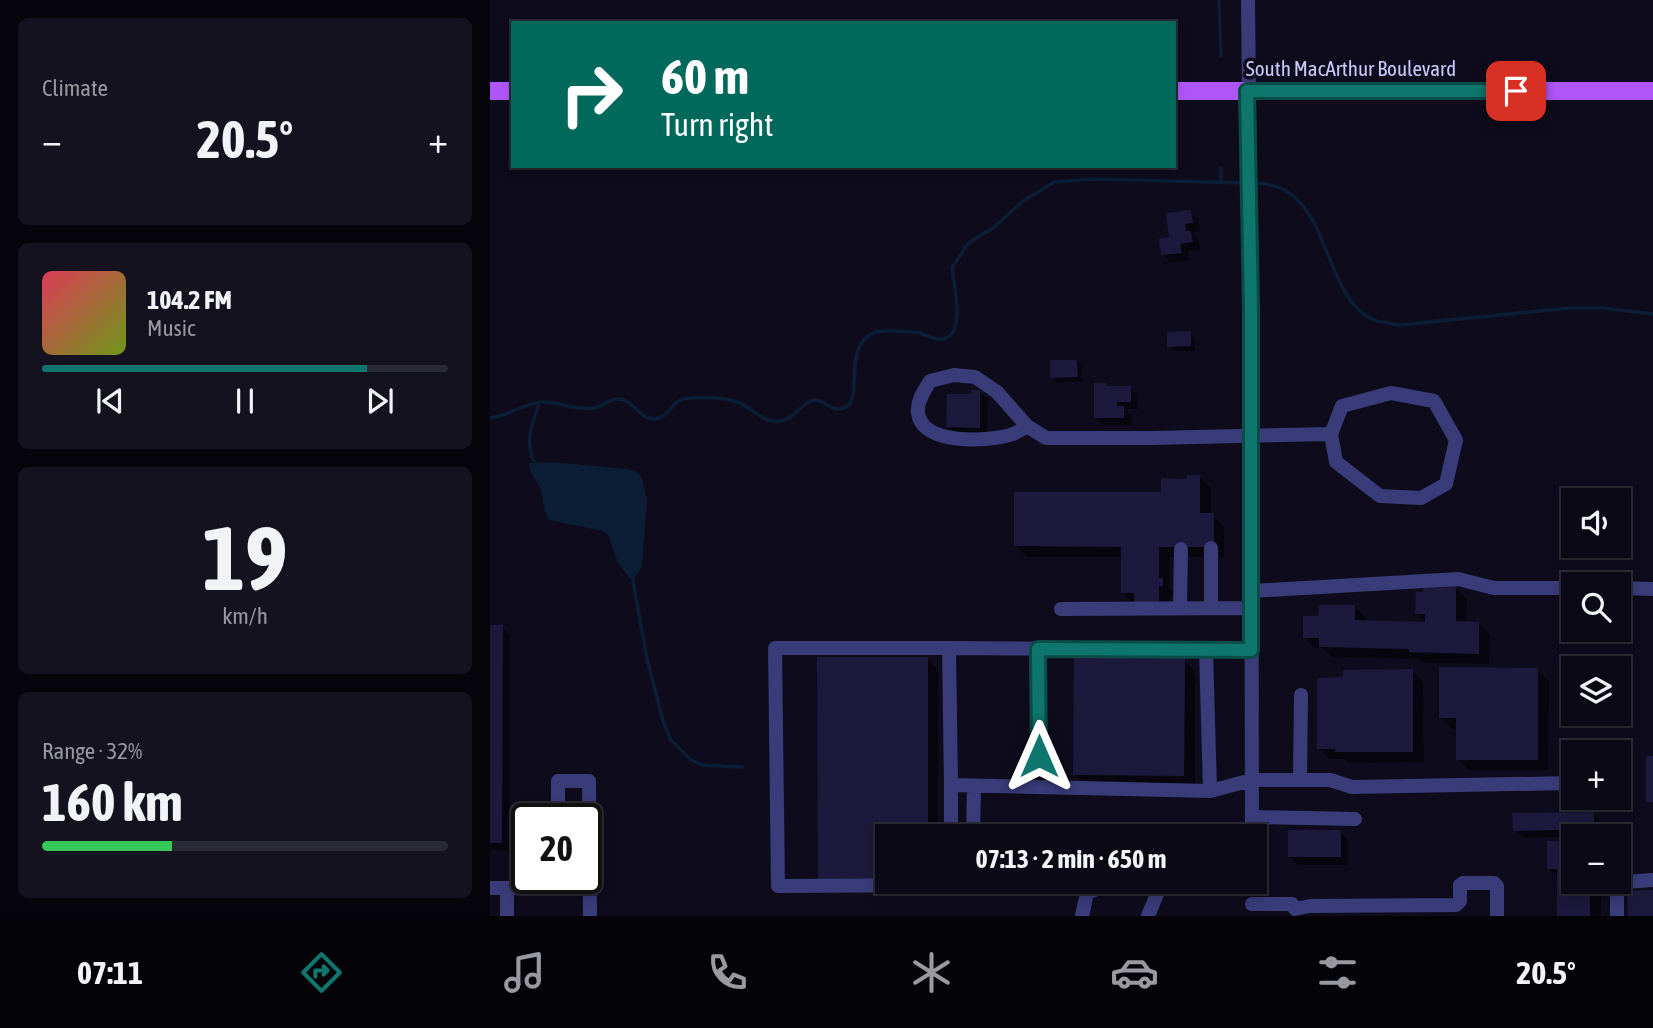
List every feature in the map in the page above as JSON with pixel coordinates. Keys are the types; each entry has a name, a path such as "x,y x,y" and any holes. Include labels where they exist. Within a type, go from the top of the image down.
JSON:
{"main road":[{"path":"490,91 511,91"},
{"name":"South MacArthur Boulevard","path":"1176,91 1653,91"}],"street":[{"path":"1248,0 1252,824"},
{"path":"1027,426 1013,434 996,437 958,439 938,436 923,427 918,413 919,400 930,381 954,375 975,377 997,392 1027,426 1046,438 1331,433"},
{"path":"1391,393 1434,401 1456,440 1446,484 1421,498 1380,496 1336,462 1331,433 1342,406 1391,393"},
{"path":"1211,548 1211,608"},
{"path":"1180,608 1181,549"},
{"path":"1251,591 1458,579 1494,588 1561,588"},
{"path":"1631,588 1653,589"},
{"path":"1061,608 1251,608"},
{"path":"875,885 778,886 775,648 1251,650"},
{"path":"949,648 951,824"},
{"path":"1038,649 1039,756"},
{"path":"1206,650 1210,791"},
{"path":"1300,780 1301,695"},
{"path":"951,785 1210,791 1252,780 1330,780 1352,787 1561,783"},
{"path":"558,803 558,781 589,781 589,803"},
{"path":"973,824 974,786"},
{"path":"1252,817 1355,819"},
{"path":"1617,916 1617,889 1624,882 1653,880"},
{"path":"1252,910 1292,904 1295,912 1310,906 1456,905 1461,901 1460,885 1463,883 1494,883 1497,886 1497,916"},
{"path":"490,888 511,888"},
{"path":"507,888 508,916"},
{"path":"590,894 590,916"},
{"path":"1082,916 1087,894"},
{"path":"1148,916 1157,894"}],"water":[{"path":"529,463 563,463 637,472 642,478 647,501 642,566 634,579 630,578 618,563 609,536 603,531 549,520"}],"building":[{"path":"1191,210 1193,223 1185,224 1186,231 1191,231 1193,242 1180,244 1182,253 1161,255 1159,239 1169,237 1166,213"},
{"path":"1191,331 1191,346 1167,347 1167,332"},
{"path":"1050,360 1077,360 1078,377 1050,378"},
{"path":"1094,383 1131,386 1131,402 1117,402 1117,406 1124,406 1124,418 1094,418"},
{"path":"971,390 980,390 980,428 946,427 947,394 971,394"},
{"path":"1187,475 1200,475 1200,513 1214,513 1214,547 1159,547 1159,578 1163,578 1163,586 1159,586 1159,602 1134,602 1134,593 1121,593 1121,547 1014,546 1014,492 1161,492 1161,478 1187,479"},
{"path":"1424,586 1456,586 1456,621 1479,622 1479,654 1319,647 1319,638 1303,638 1303,616 1318,616 1319,605 1355,605 1355,620 1425,622 1425,614 1415,614 1416,592 1423,592"},
{"path":"490,625 503,625 502,843 490,843"},
{"path":"817,657 928,657 928,824 875,824 875,881 818,881"},
{"path":"1074,658 1185,658 1184,776 1073,775"},
{"path":"1439,667 1538,668 1538,760 1456,760 1456,718 1439,718"},
{"path":"1413,669 1413,752 1335,752 1335,749 1317,749 1317,678 1343,677 1343,670"},
{"path":"1646,756 1653,756 1653,802 1646,802"},
{"path":"1594,812 1594,824 1561,824 1561,830 1513,831 1512,813"},
{"path":"1288,830 1341,830 1341,857 1288,857"},
{"path":"1547,841 1561,841 1561,894 1590,894 1590,916 1557,916 1557,869 1547,869"},
{"path":"1653,890 1653,916 1628,916 1627,894 1631,894 1631,891"}],"waterway":[{"path":"1219,0 1221,56"},
{"path":"1221,168 1221,182"},
{"path":"490,418 541,402 588,409 618,399 628,402 644,416 654,419 664,415 679,401 695,398 731,400 773,421 785,420 815,400 832,408 844,408 853,395 855,362 863,340 878,331 917,332 938,339 949,336 954,330 957,309 952,268 967,245 993,228 1022,202 1054,182 1093,179 1247,183"},
{"path":"1255,183 1280,188 1299,201 1312,220 1342,287 1355,306 1375,320 1399,325 1570,308 1604,308 1653,314"},
{"path":"537,466 530,451 530,443 539,404"},
{"path":"632,575 646,654 663,721 671,740 691,760 702,765 742,767"}],"route":[{"path":"1039,756 1038,649 1251,650 1251,310 1247,91 1516,91"}]}
